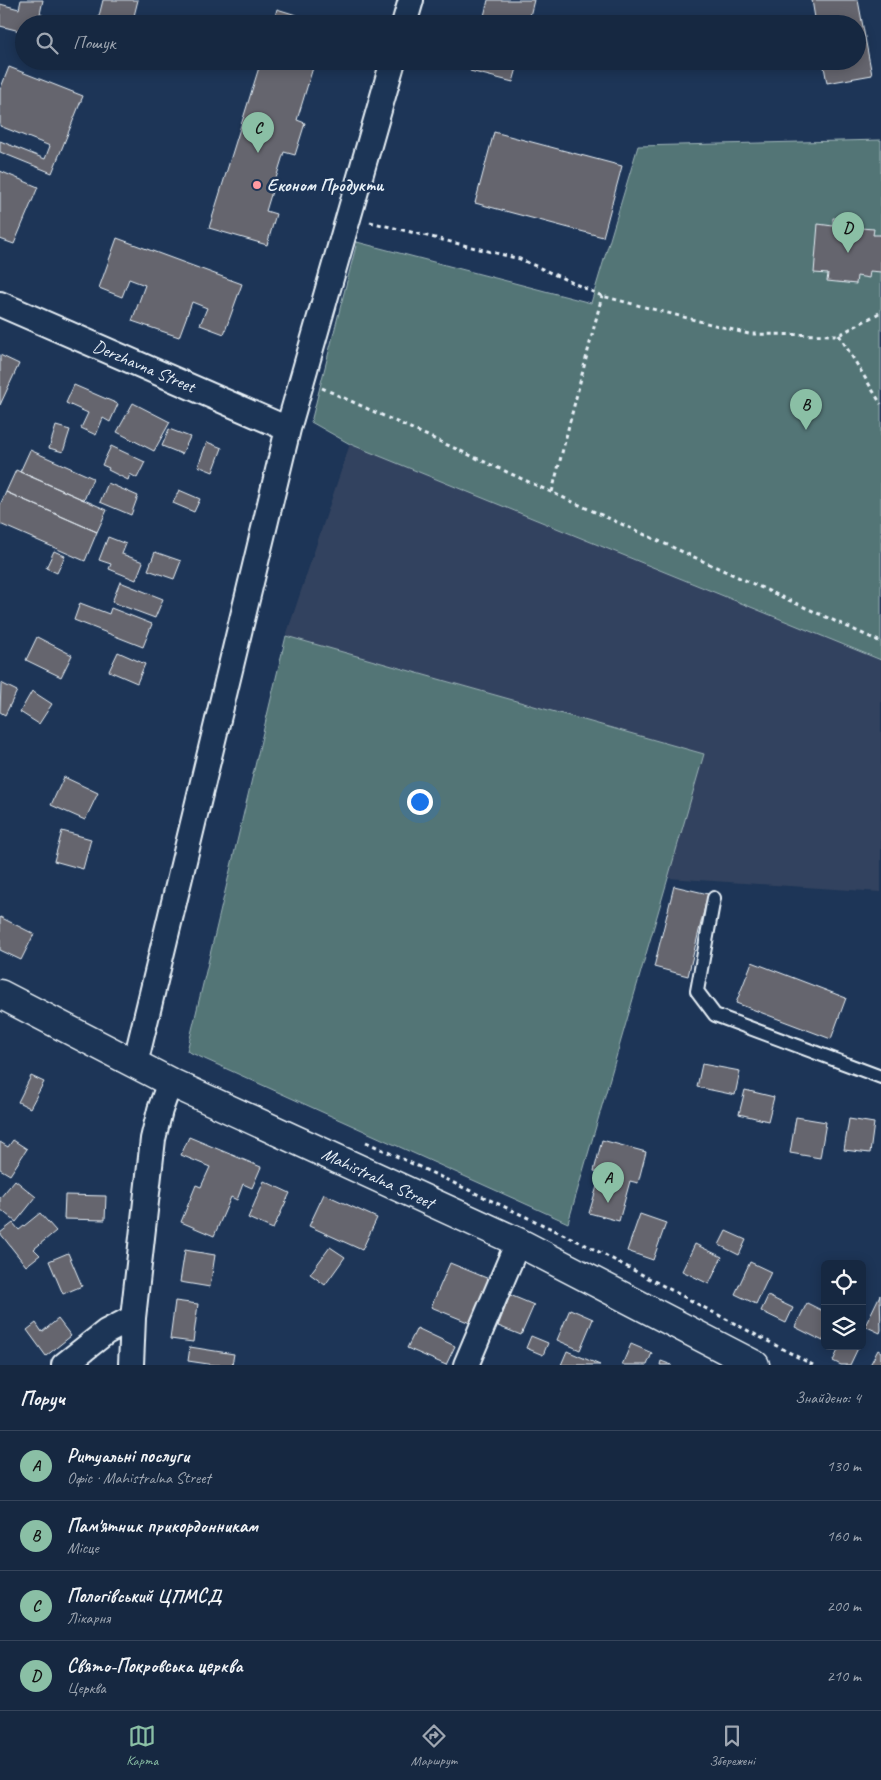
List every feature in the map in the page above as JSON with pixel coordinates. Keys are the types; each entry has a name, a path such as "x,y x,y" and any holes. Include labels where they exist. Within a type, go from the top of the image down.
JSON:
{"main road":[{"name":"Mahistralna Street","path":"0,994 170,1082 518,1242 755,1365"}],"street":[{"path":"407,15 411,0"},
{"path":"135,1064 288,429 390,70"},
{"name":"Derzhavna Street","path":"0,304 288,429"},
{"path":"131,1365 133,1318 153,1139 160,1110 170,1082"},
{"path":"466,1365 518,1242"},
{"path":"64,1365 106,1332 133,1318"}],"lane":[{"path":"714,898 697,991 715,1014 881,1077"}],"path":[{"path":"349,217 520,259 602,296 749,334 839,335 881,312"},
{"path":"552,492 602,296"},
{"path":"839,335 881,404"},
{"path":"303,379 881,642"}],"shaded area":[{"path":"350,444 881,660 881,892 668,878 704,754 286,636"}],"green space":[{"path":"881,140 881,660 350,444 311,422 357,242 591,303 638,146"},
{"path":"286,636 704,754 568,1223 187,1051"}],"building":[{"path":"21,0 43,0 40,14 42,15 15,15 15,30 0,26 0,4 19,9"},
{"path":"103,0 138,0 134,15 99,15"},
{"path":"488,0 534,0 530,15 484,15"},
{"path":"812,0 858,0 861,15 814,15"},
{"path":"277,9 296,15 275,15"},
{"path":"866,43 872,75 827,83 825,70 866,70"},
{"path":"9,67 83,96 52,173 0,152 0,141 45,159 50,146 0,126 0,90"},
{"path":"258,70 312,70 297,120 305,123 295,155 284,152 266,211 276,214 267,245 209,228"},
{"path":"470,70 516,70 513,82"},
{"path":"494,132 622,166 603,237 475,203"},
{"path":"0,171 38,187 14,244 0,239"},
{"path":"833,218 860,220 860,228 874,229 873,235 881,235 881,272 870,271 869,278 857,276 856,284 827,281 828,274 814,273 818,224 833,226"},
{"path":"117,238 242,284 224,334 200,325 207,308 192,302 179,337 132,321 145,285 129,279 122,297 99,288"},
{"path":"0,355 19,364 0,405"},
{"path":"74,385 118,404 110,422 103,418 96,435 81,428 88,413 66,403"},
{"path":"133,403 170,422 154,451 117,432"},
{"path":"56,426 70,430 63,452 49,448"},
{"path":"169,429 190,437 182,454 162,446"},
{"path":"207,442 222,448 213,472 198,466"},
{"path":"111,446 145,462 137,478 130,474 128,480 102,465"},
{"path":"30,450 93,478 84,500 20,472"},
{"path":"16,470 107,510 97,532 6,492"},
{"path":"108,483 138,496 131,515 100,502"},
{"path":"179,490 200,499 194,512 173,503"},
{"path":"6,492 97,532 85,561 0,524 0,505"},
{"path":"108,537 126,544 122,554 143,562 136,580 109,569 111,564 99,560"},
{"path":"54,551 65,556 57,573 46,568"},
{"path":"155,552 181,561 174,579 148,570"},
{"path":"120,582 163,599 155,618 112,602"},
{"path":"80,603 109,614 111,608 152,624 143,647 74,620"},
{"path":"37,637 72,655 61,677 26,660"},
{"path":"118,652 145,664 137,683 109,671"},
{"path":"1,683 17,691 5,715 0,712"},
{"path":"32,691 52,704 39,724 20,712"},
{"path":"64,777 98,793 85,820 51,805"},
{"path":"62,831 91,839 83,869 54,861"},
{"path":"674,886 708,894 688,976 654,967"},
{"path":"0,917 34,934 21,960 0,950"},
{"path":"752,962 846,998 831,1039 736,1003"},
{"path":"702,1064 740,1071 735,1095 697,1087"},
{"path":"31,1076 44,1082 30,1108 18,1102"},
{"path":"745,1090 774,1097 768,1121 739,1114"},
{"path":"796,1117 826,1122 820,1158 790,1153"},
{"path":"849,1119 874,1123 870,1153 844,1150"},
{"path":"189,1137 261,1167 252,1188 243,1184 237,1200 231,1197 214,1236 181,1222 196,1185 201,1187 210,1167 181,1155"},
{"path":"13,1140 27,1149 10,1175 0,1169 0,1142 8,1147"},
{"path":"602,1140 646,1152 638,1183 630,1181 619,1221 589,1213 601,1173 594,1171"},
{"path":"15,1180 36,1197 16,1222 0,1209 0,1198"},
{"path":"264,1181 290,1193 273,1229 248,1218"},
{"path":"324,1194 377,1218 362,1250 309,1226"},
{"path":"65,1195 106,1196 105,1220 64,1219"},
{"path":"40,1213 56,1231 34,1249 40,1255 26,1266 0,1233 13,1223 19,1230"},
{"path":"640,1214 666,1223 653,1260 627,1251"},
{"path":"726,1231 746,1240 739,1255 719,1245"},
{"path":"695,1244 722,1257 709,1284 682,1271"},
{"path":"330,1247 345,1257 325,1285 310,1274"},
{"path":"185,1250 215,1255 210,1287 180,1282"},
{"path":"68,1253 82,1286 63,1294 49,1261"},
{"path":"750,1262 771,1272 756,1304 735,1294"},
{"path":"450,1263 489,1279 470,1323 431,1307"},
{"path":"510,1295 534,1305 521,1335 498,1326"},
{"path":"880,1295 880,1333 866,1326"},
{"path":"768,1296 793,1308 786,1323 761,1311"},
{"path":"175,1301 198,1304 193,1342 170,1339"},
{"path":"807,1303 821,1310 821,1340 795,1327"},
{"path":"570,1309 593,1319 580,1350 557,1340"},
{"path":"58,1319 71,1336 46,1356 27,1330 36,1323 42,1332"},
{"path":"417,1328 455,1346 446,1365 407,1348"},
{"path":"531,1336 548,1343 543,1355 526,1348"},
{"path":"631,1344 652,1353 647,1365 622,1365"},
{"path":"190,1347 234,1354 232,1365 215,1365 188,1361"},
{"path":"838,1350 857,1350 850,1365 841,1365 833,1361"},
{"path":"878,1350 881,1352 881,1365 870,1365"},
{"path":"567,1351 600,1365 561,1365"},
{"path":"661,1361 672,1365 660,1365"}],"place":[{"name":"Пологівський ЦПМСД","path":"258,153"},
{"name":"Економ Продукти","path":"257,185"},
{"name":"Свято-Покровська церква","path":"848,253"},
{"name":"Пам'ятник прикордонникам","path":"806,430"},
{"name":"Ритуальні послуги","path":"608,1203"}]}
